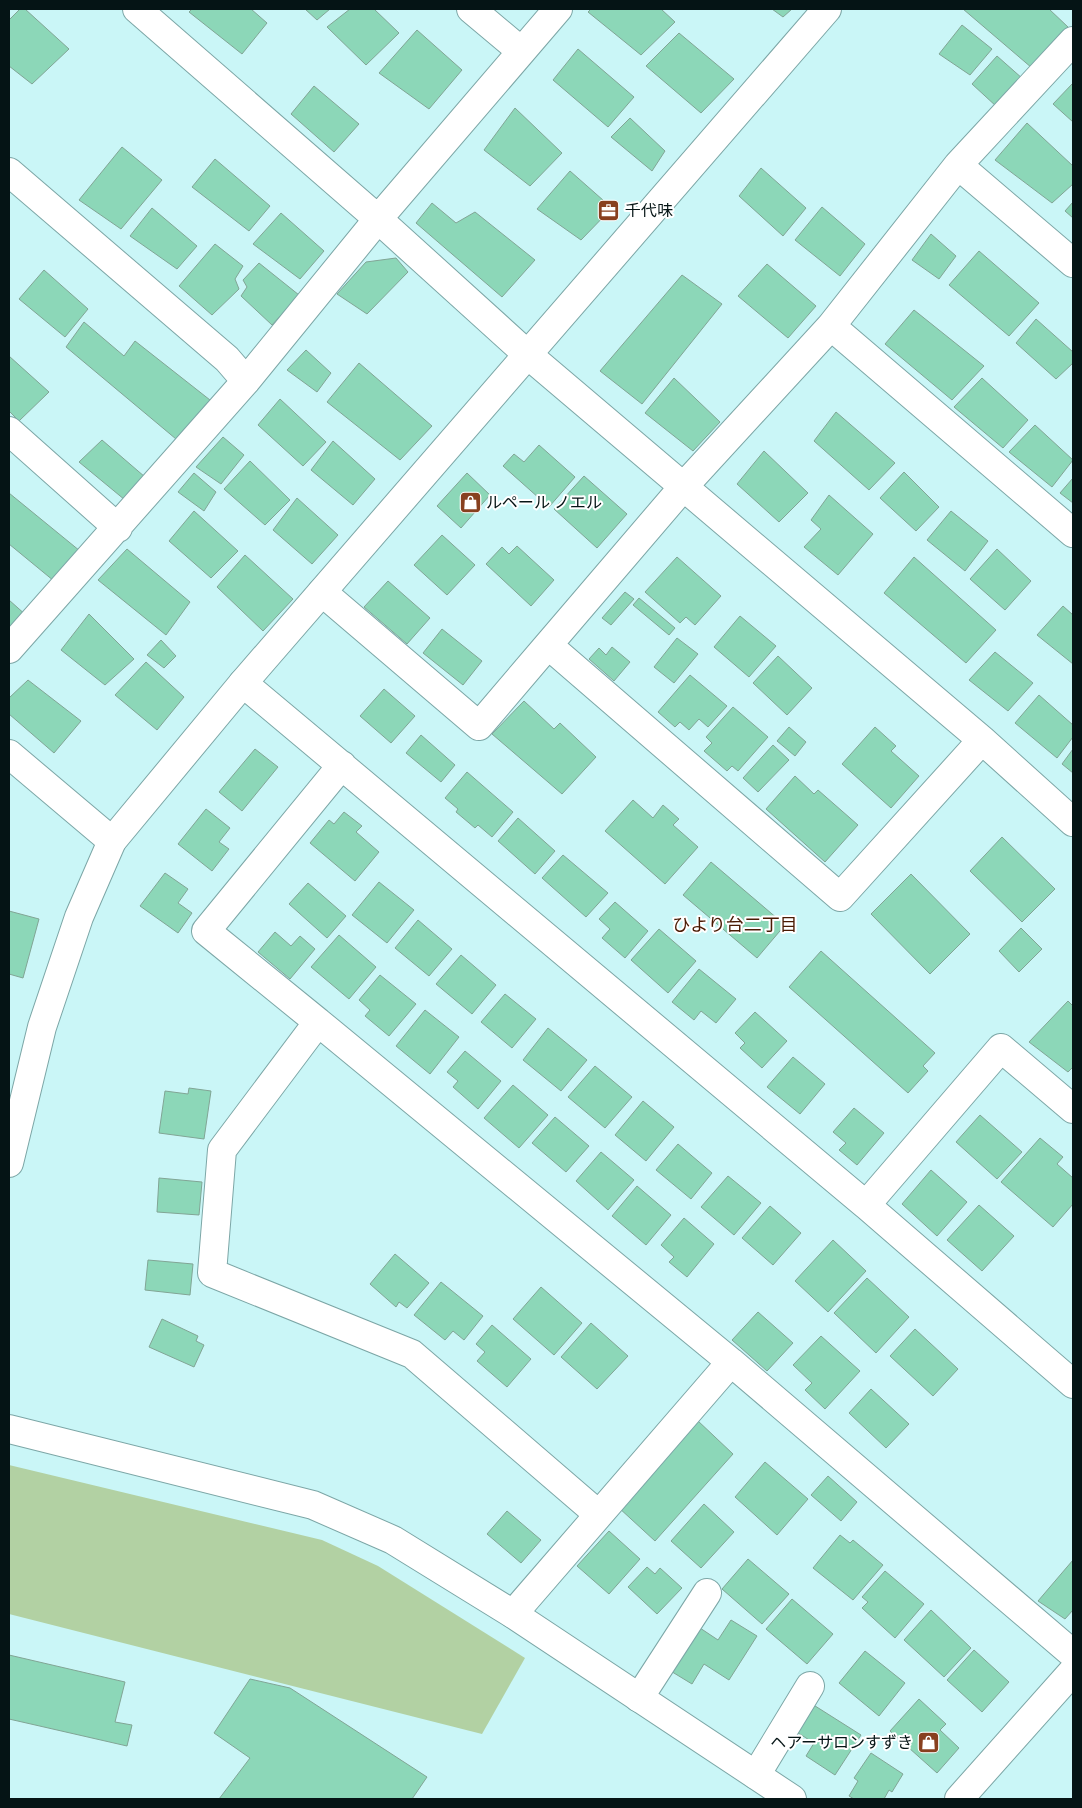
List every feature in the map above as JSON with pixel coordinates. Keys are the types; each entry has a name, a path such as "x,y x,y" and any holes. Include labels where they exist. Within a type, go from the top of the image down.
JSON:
{"street":[{"path":"137,9 378,220 527,354 982,740 1073,822"},
{"path":"471,9 521,51"},
{"path":"9,649 246,381 378,220 558,9"},
{"path":"9,1163 42,1027 79,917 112,840 243,683 827,9"},
{"path":"322,592 479,726 684,486 831,326 958,164 1073,41"},
{"path":"958,164 1073,263"},
{"path":"9,172 227,359 246,381"},
{"path":"831,326 1073,533"},
{"path":"9,431 118,528"},
{"path":"548,646 840,897 982,740"},
{"path":"243,683 866,1204 1073,1384"},
{"path":"9,754 112,840"},
{"path":"342,765 206,931 731,1362 1073,1654"},
{"path":"318,1022 222,1150 212,1273 412,1354 598,1514"},
{"path":"866,1204 1001,1048 1073,1109"},
{"path":"513,1614 731,1362"},
{"path":"9,1429 313,1505 393,1540 513,1614 792,1799"},
{"path":"639,1698 707,1593"},
{"path":"959,1799 1073,1671"},
{"path":"756,1775 810,1686"}],"green space":[{"path":"9,1465 322,1540 378,1566 525,1658 482,1734 9,1614"}],"building":[{"path":"20,9 25,9 69,49 32,84 9,66 9,20"},
{"path":"192,9 251,9 267,23 242,54 189,12"},
{"path":"305,9 330,9 317,20"},
{"path":"350,9 374,9 399,33 366,65 327,27"},
{"path":"591,9 661,9 675,22 641,55 588,12"},
{"path":"772,9 792,9 783,17"},
{"path":"963,9 1049,9 1068,27 1032,68"},
{"path":"962,25 992,49 970,75 939,54"},
{"path":"417,30 462,70 429,109 379,73"},
{"path":"679,33 734,79 701,113 646,66"},
{"path":"578,49 634,97 608,127 553,80"},
{"path":"997,56 1023,79 997,107 972,84"},
{"path":"1073,83 1073,122 1053,104"},
{"path":"314,86 359,124 334,152 291,114"},
{"path":"515,108 562,153 530,186 484,150"},
{"path":"630,118 665,151 652,171 611,137"},
{"path":"1027,123 1073,166 1073,184 1052,203 995,160"},
{"path":"122,147 162,180 121,229 79,200"},
{"path":"215,159 270,206 249,231 192,187"},
{"path":"761,168 806,208 783,236 739,196"},
{"path":"570,171 612,208 581,240 537,209"},
{"path":"1073,202 1073,218 1065,211"},
{"path":"432,203 456,223 475,212 535,260 502,297 416,223"},
{"path":"822,207 865,244 840,276 795,240"},
{"path":"152,208 197,246 177,269 130,236"},
{"path":"281,213 324,251 300,279 253,244"},
{"path":"931,234 956,256 939,279 912,260"},
{"path":"215,244 243,266 235,279 239,289 212,315 179,286"},
{"path":"979,251 1039,303 1009,336 949,285"},
{"path":"396,258 408,272 367,314 337,294 366,262"},
{"path":"259,263 299,295 272,325 241,296 247,287 243,280"},
{"path":"767,264 816,306 788,338 738,296"},
{"path":"44,270 88,309 65,337 19,299"},
{"path":"682,275 722,304 642,404 600,371"},
{"path":"914,310 984,366 952,400 885,344"},
{"path":"1036,319 1073,352 1073,363 1056,379 1016,343"},
{"path":"84,322 124,356 135,341 210,400 176,439 66,347"},
{"path":"306,350 331,373 317,392 287,370"},
{"path":"9,356 49,392 19,421 9,411"},
{"path":"359,363 432,426 400,460 327,402"},
{"path":"674,378 720,422 693,451 645,413"},
{"path":"982,378 1028,420 1003,448 954,407"},
{"path":"280,399 326,442 303,466 258,425"},
{"path":"836,412 895,463 869,490 814,441"},
{"path":"1035,425 1073,460 1052,487 1009,452"},
{"path":"223,437 244,455 221,484 196,467"},
{"path":"102,440 145,477 125,500 79,462"},
{"path":"333,441 375,479 353,505 311,470"},
{"path":"539,445 575,477 549,507 503,466 514,454 524,462"},
{"path":"764,451 808,493 779,522 737,484"},
{"path":"250,461 290,500 265,525 224,489"},
{"path":"904,472 939,507 916,531 880,498"},
{"path":"194,473 216,492 204,511 178,492"},
{"path":"467,473 490,495 461,528 437,506"},
{"path":"584,476 627,514 597,548 554,509"},
{"path":"1073,478 1073,503 1060,493"},
{"path":"9,493 80,551 54,581 9,544"},
{"path":"829,495 873,534 838,575 804,547 821,529 811,520"},
{"path":"297,498 338,535 312,564 273,530"},
{"path":"194,511 238,551 211,578 169,541"},
{"path":"951,511 988,541 965,571 927,540"},
{"path":"442,535 475,565 447,595 414,565"},
{"path":"517,546 554,580 531,606 486,564 502,547 509,554"},
{"path":"127,549 190,602 166,635 98,580"},
{"path":"997,549 1031,581 1005,610 970,579"},
{"path":"245,555 293,599 263,631 217,587"},
{"path":"677,557 721,596 695,625 686,617 680,623 645,592"},
{"path":"914,557 996,630 966,663 884,593"},
{"path":"388,581 430,618 407,644 364,607"},
{"path":"625,592 634,599 611,625 602,618"},
{"path":"639,598 675,628 669,635 633,605"},
{"path":"9,600 27,616 9,634"},
{"path":"1063,606 1073,615 1073,664 1037,635"},
{"path":"89,614 134,659 105,685 61,650"},
{"path":"740,616 776,646 749,677 714,647"},
{"path":"442,629 482,661 463,685 423,653"},
{"path":"677,638 698,654 674,683 654,667"},
{"path":"161,640 176,656 164,668 147,655"},
{"path":"612,647 630,662 614,681 589,659 599,648 606,655"},
{"path":"995,652 1033,683 1008,711 969,680"},
{"path":"778,656 812,688 787,715 753,683"},
{"path":"146,662 184,697 157,730 115,695"},
{"path":"690,675 727,706 708,727 699,719 689,730 680,722 675,727 658,712"},
{"path":"28,680 81,721 54,753 9,714 9,698"},
{"path":"384,689 415,716 391,743 360,716"},
{"path":"1039,695 1073,725 1073,737 1057,758 1015,723"},
{"path":"524,701 554,729 560,723 596,757 562,794 492,734"},
{"path":"733,707 768,737 738,771 732,766 727,771 704,751 712,743 706,737"},
{"path":"789,727 806,742 795,756 777,741"},
{"path":"875,727 896,746 891,751 919,776 891,808 842,764"},
{"path":"421,735 455,765 441,782 406,753"},
{"path":"773,745 789,760 758,792 743,778"},
{"path":"255,749 278,767 242,811 219,792"},
{"path":"1073,749 1073,773 1062,764"},
{"path":"467,772 513,812 492,837 478,825 475,828 456,812 458,809 445,798"},
{"path":"795,776 814,794 818,790 858,825 825,862 766,809"},
{"path":"633,800 653,818 663,805 679,819 673,825 698,847 665,884 605,831"},
{"path":"206,809 230,828 219,842 229,849 212,871 178,844"},
{"path":"344,812 362,826 356,832 379,852 355,881 310,843 329,820 334,824"},
{"path":"518,818 555,851 535,874 498,841"},
{"path":"1002,837 1055,889 1022,922 970,871"},
{"path":"563,855 608,893 586,917 542,878"},
{"path":"711,862 785,925 757,958 683,895"},
{"path":"165,873 188,889 178,903 192,913 178,933 140,906"},
{"path":"911,874 970,934 930,974 871,914"},
{"path":"379,882 414,910 387,943 352,915"},
{"path":"308,883 346,916 327,938 289,904"},
{"path":"615,902 648,931 625,958 602,938 610,929 599,919"},
{"path":"9,911 39,919 23,978 9,974"},
{"path":"418,920 452,949 429,976 395,948"},
{"path":"1021,928 1042,949 1019,972 999,951"},
{"path":"659,929 696,961 668,993 631,960"},
{"path":"275,932 291,946 300,936 315,949 290,979 258,952"},
{"path":"339,935 376,967 349,999 311,967"},
{"path":"821,951 935,1053 923,1066 928,1071 908,1093 789,987"},
{"path":"461,955 496,985 472,1014 436,984"},
{"path":"699,969 736,999 716,1023 701,1011 694,1020 672,1002"},
{"path":"380,975 416,1004 389,1036 365,1016 370,1010 359,1000"},
{"path":"505,994 536,1019 512,1048 481,1022"},
{"path":"1068,1001 1073,1006 1073,1067 1068,1072 1029,1042"},
{"path":"425,1010 459,1037 430,1074 396,1046"},
{"path":"755,1012 787,1041 762,1068 740,1048 745,1043 735,1033"},
{"path":"548,1028 587,1060 561,1091 523,1060"},
{"path":"465,1051 501,1081 478,1109 453,1087 458,1081 447,1072"},
{"path":"793,1057 825,1084 800,1114 767,1087"},
{"path":"595,1066 632,1097 605,1128 568,1097"},
{"path":"513,1085 548,1115 519,1148 484,1118"},
{"path":"189,1088 211,1091 204,1139 159,1133 165,1091 188,1094"},
{"path":"643,1101 674,1127 646,1161 615,1135"},
{"path":"854,1108 884,1133 857,1165 839,1150 846,1143 833,1132"},
{"path":"980,1115 1022,1152 997,1179 956,1142"},
{"path":"555,1117 589,1146 566,1172 532,1143"},
{"path":"1040,1138 1063,1157 1057,1164 1073,1178 1073,1204 1053,1227 1001,1182"},
{"path":"678,1144 712,1173 691,1199 656,1170"},
{"path":"601,1152 634,1180 608,1210 576,1181"},
{"path":"931,1170 967,1202 937,1236 902,1204"},
{"path":"728,1176 761,1203 734,1235 701,1207"},
{"path":"159,1178 202,1182 199,1215 157,1212"},
{"path":"637,1186 671,1215 646,1245 612,1216"},
{"path":"979,1205 1014,1236 982,1271 947,1240"},
{"path":"770,1206 801,1233 773,1265 742,1238"},
{"path":"684,1218 714,1244 687,1277 669,1262 674,1257 661,1245"},
{"path":"833,1240 866,1271 828,1312 795,1281"},
{"path":"395,1254 429,1283 407,1308 399,1302 396,1307 370,1284"},
{"path":"148,1260 193,1264 190,1295 145,1290"},
{"path":"867,1278 909,1317 876,1353 834,1313"},
{"path":"441,1282 483,1316 464,1340 453,1331 445,1340 414,1315"},
{"path":"541,1287 582,1323 554,1355 513,1319"},
{"path":"758,1312 793,1343 767,1371 732,1340"},
{"path":"162,1319 198,1336 196,1341 204,1345 194,1367 149,1347"},
{"path":"591,1323 628,1356 597,1389 561,1357"},
{"path":"492,1325 531,1359 507,1387 477,1361 485,1352 476,1344"},
{"path":"915,1329 958,1369 933,1396 890,1356"},
{"path":"821,1336 860,1371 825,1409 805,1390 812,1383 793,1365"},
{"path":"871,1389 909,1424 886,1448 849,1413"},
{"path":"697,1420 733,1454 655,1541 618,1507"},
{"path":"765,1462 808,1499 777,1535 735,1497"},
{"path":"828,1476 857,1502 841,1521 811,1495"},
{"path":"704,1504 734,1532 701,1568 671,1541"},
{"path":"507,1511 541,1540 521,1563 487,1534"},
{"path":"609,1531 640,1559 609,1594 577,1566"},
{"path":"840,1535 850,1543 853,1540 883,1565 853,1600 813,1568"},
{"path":"748,1559 789,1594 762,1624 722,1589"},
{"path":"1073,1560 1073,1610 1065,1619 1038,1601"},
{"path":"647,1567 655,1574 660,1568 682,1588 657,1614 628,1587"},
{"path":"885,1571 924,1604 895,1638 862,1608 868,1602 862,1597"},
{"path":"792,1599 833,1634 807,1664 766,1629"},
{"path":"931,1610 971,1648 944,1677 904,1640"},
{"path":"731,1620 757,1636 729,1680 704,1664 692,1684 669,1670 697,1626 718,1640"},
{"path":"974,1650 1009,1682 982,1712 947,1680"},
{"path":"865,1651 905,1683 879,1716 839,1683"},
{"path":"9,1655 125,1682 115,1722 132,1725 127,1746 9,1719"},
{"path":"250,1679 290,1688 427,1777 412,1799 219,1799 250,1758 214,1733"},
{"path":"919,1699 946,1724 940,1730 959,1748 937,1773 890,1731"},
{"path":"812,1704 861,1735 835,1775 806,1756 814,1743 795,1731"},
{"path":"871,1753 903,1774 892,1792 889,1790 884,1799 854,1799 849,1796 858,1781 854,1778"}],"place":[{"name":"千代味","path":"609,210"},
{"name":"ルペール ノエル","path":"470,502"},
{"name":"ヘアーサロンすずき","path":"929,1742"}],"district":[{"name":"ひより台二丁目","path":"735,924"}]}
